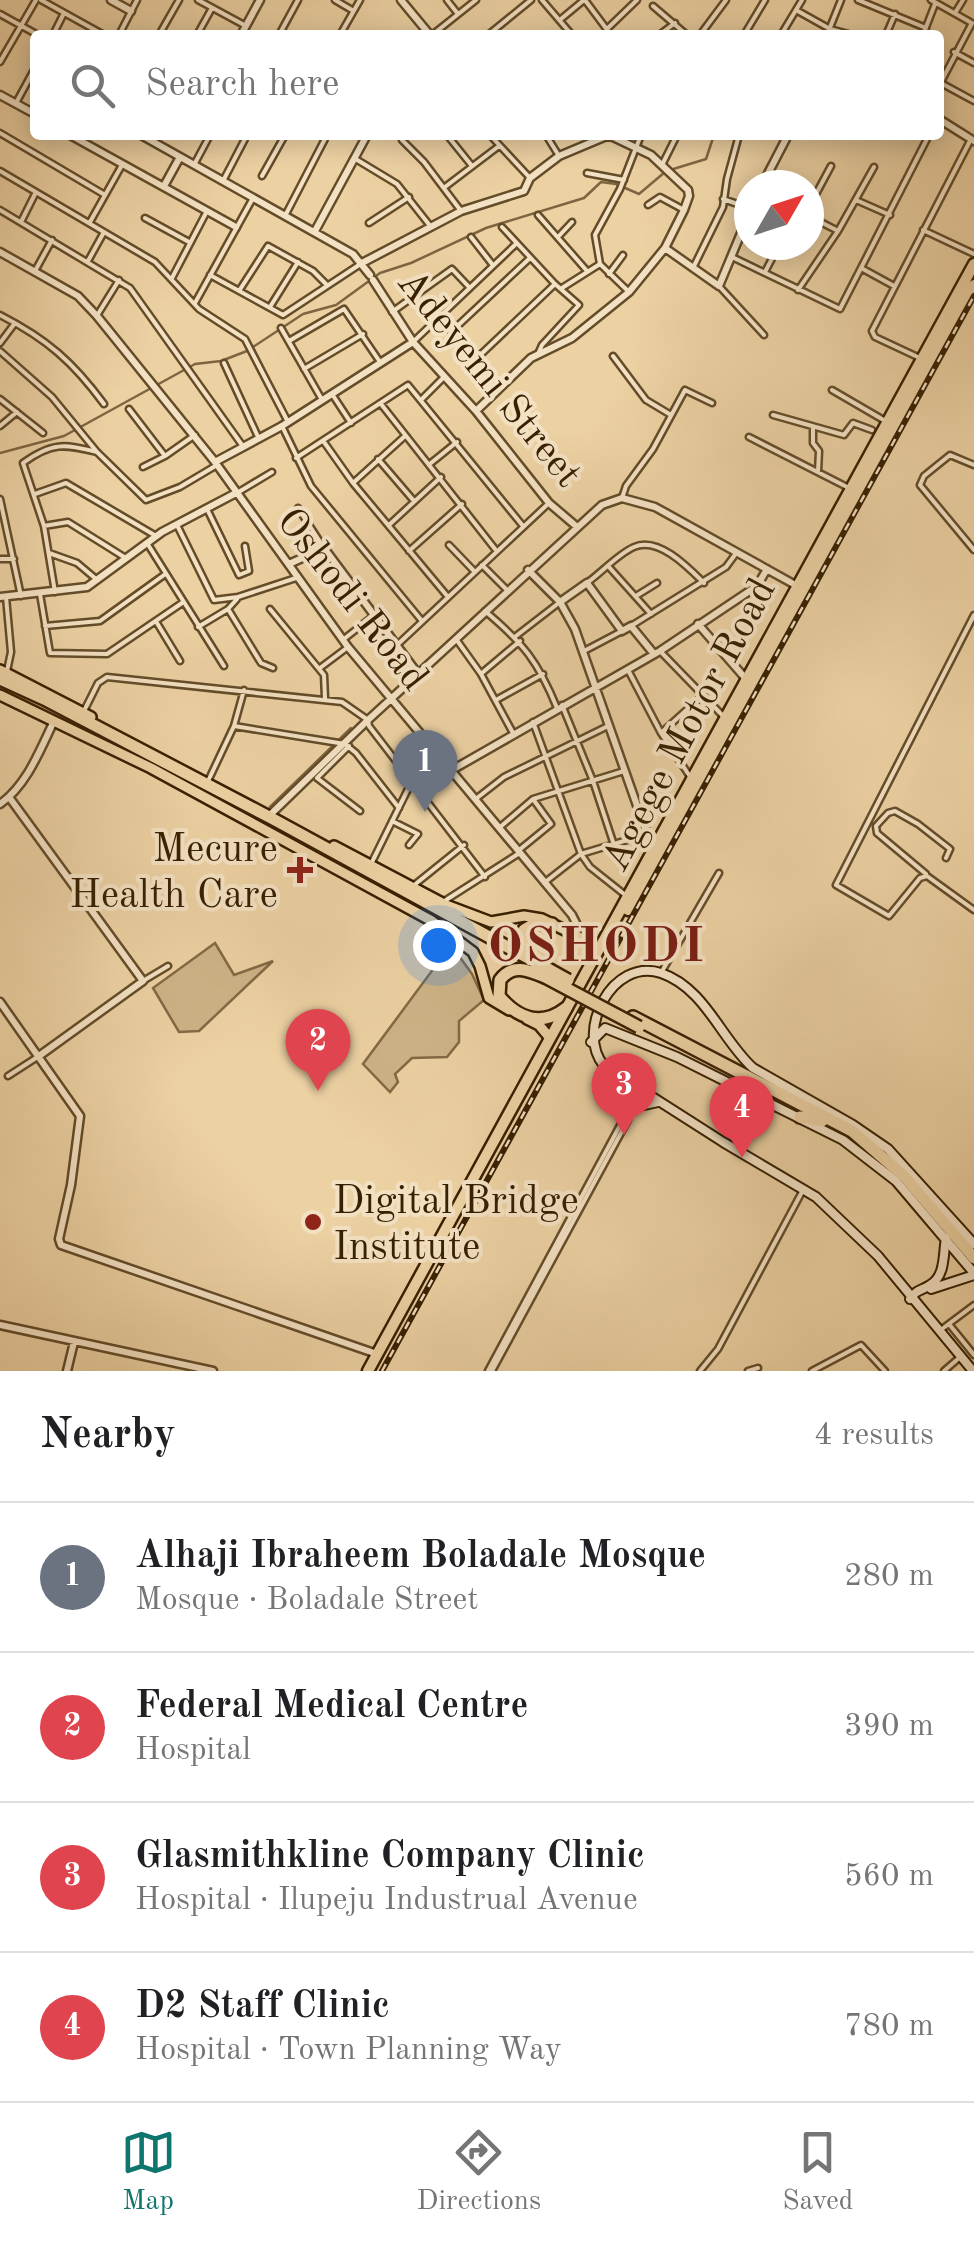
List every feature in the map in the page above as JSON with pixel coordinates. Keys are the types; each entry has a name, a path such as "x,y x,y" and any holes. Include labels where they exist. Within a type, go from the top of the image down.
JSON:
{"highway":[{"name":"Agege Motor Road","path":"372,1371 974,264"},
{"name":"Agege Motor Road","path":"372,1371 377,1354 521,1098 566,1008 661,844 724,717 974,284"},
{"path":"2,674 369,868 547,973"},
{"path":"0,690 16,693 806,1110 885,1164 974,1261"},
{"path":"547,973 522,944 524,930 531,924 552,924"},
{"path":"547,973 515,969 502,976 499,996 538,1020 553,1018 566,1008"}],"main road":[{"path":"2,674 272,813 369,868 491,922 524,916 552,924 580,938 597,954"},
{"path":"0,690 54,721 152,766 432,921 473,952 492,1001 539,1024 550,1038"},
{"path":"580,938 597,938 613,925"},
{"path":"639,972 661,974 696,996 741,1057 884,1170 974,1274 912,1294 816,1197 604,1066 591,1042 600,1012 622,977 639,972"},
{"path":"600,1012 599,1022 605,1028 806,1110 888,1149 974,1244"},
{"path":"591,1042 605,1028"},
{"path":"637,1089 634,1106 658,1102"},
{"path":"912,1294 930,1286 940,1276 946,1238"},
{"path":"889,1271 904,1284 973,1371"}],"street":[{"path":"1,58 38,0 95,30"},
{"path":"110,0 131,11"},
{"path":"122,30 137,0"},
{"path":"162,30 179,0"},
{"path":"198,0 246,26"},
{"path":"244,30 260,0"},
{"path":"282,30 298,0"},
{"path":"335,0 353,10"},
{"path":"343,30 360,0"},
{"path":"447,0 458,14"},
{"path":"437,30 476,0"},
{"path":"494,30 531,0"},
{"path":"542,0 568,30"},
{"path":"560,21 585,0 608,28 637,0"},
{"path":"704,30 726,0"},
{"path":"747,30 765,0"},
{"path":"784,30 802,0"},
{"path":"829,30 841,0"},
{"path":"858,0 926,28 933,2 973,24 944,73"},
{"path":"955,15 963,0"},
{"path":"402,1 427,30"},
{"path":"653,6 682,30"},
{"path":"200,30 212,8"},
{"path":"796,10 825,30"},
{"path":"56,30 64,13"},
{"path":"0,14 30,31"},
{"path":"888,30 896,14"},
{"path":"666,30 675,23"},
{"path":"954,52 974,63"},
{"path":"16,103 30,79"},
{"path":"944,84 974,101"},
{"path":"0,95 30,111"},
{"path":"923,360 872,334 973,140 944,122"},
{"path":"0,134 105,195"},
{"path":"82,140 122,166 236,226"},
{"path":"194,165 207,140"},
{"path":"223,181 244,140"},
{"path":"262,176 282,140"},
{"path":"286,214 324,140"},
{"path":"316,231 364,140"},
{"path":"402,140 461,211"},
{"path":"451,140 472,166"},
{"path":"494,140 530,178"},
{"path":"549,140 560,156"},
{"path":"210,275 282,315 362,263 461,211 524,190 530,178 588,140"},
{"path":"538,354 566,342 630,292 665,248 684,210 690,193 662,164 621,140"},
{"path":"630,292 600,264 595,234 640,140"},
{"path":"662,164 674,140"},
{"path":"694,266 723,207 738,140"},
{"path":"770,170 785,140"},
{"path":"732,258 840,309 927,140"},
{"path":"152,141 316,231 362,263"},
{"path":"444,187 499,146"},
{"path":"164,186 180,157"},
{"path":"354,158 397,184 432,228"},
{"path":"89,224 122,166"},
{"path":"824,179 831,166"},
{"path":"798,290 838,231 874,167"},
{"path":"0,171 145,255 194,304 251,346 311,486 422,621"},
{"path":"587,172 622,184"},
{"path":"22,222 36,192"},
{"path":"369,224 409,197"},
{"path":"648,205 660,197 684,210"},
{"path":"194,304 253,198"},
{"path":"724,198 734,203"},
{"path":"856,200 890,216"},
{"path":"0,210 120,280 146,307 243,446"},
{"path":"172,278 208,211"},
{"path":"538,215 587,271"},
{"path":"145,218 190,242"},
{"path":"558,237 572,222"},
{"path":"824,224 838,231"},
{"path":"476,411 538,354 579,305 502,226"},
{"path":"923,230 974,254"},
{"path":"88,261 104,232"},
{"path":"471,237 492,264"},
{"path":"35,272 52,240"},
{"path":"0,351 52,396 98,452 141,497 150,500 285,424 413,342 516,243"},
{"path":"239,291 268,246 298,262 326,284"},
{"path":"665,248 719,286 764,335"},
{"name":"Oshodi Road","path":"0,252 78,296 97,316 195,435 345,643 576,923 580,938"},
{"path":"719,286 734,252"},
{"path":"609,274 624,254"},
{"path":"452,332 530,258"},
{"path":"764,273 771,260"},
{"path":"270,307 298,262"},
{"name":"Adeyemi Street","path":"362,263 413,342 476,411 549,503 576,526"},
{"path":"562,289 600,264"},
{"path":"392,312 452,269 469,287"},
{"path":"863,269 894,287"},
{"path":"97,316 120,280"},
{"path":"476,359 555,284"},
{"path":"289,341 342,310 380,362"},
{"path":"0,315 64,355 104,404"},
{"path":"439,318 500,386"},
{"path":"0,343 14,322"},
{"path":"281,328 322,400"},
{"path":"304,369 363,334"},
{"path":"613,356 646,400 671,415"},
{"path":"224,363 259,439"},
{"path":"422,399 445,376"},
{"path":"296,458 410,387 523,526"},
{"path":"622,498 686,389 712,403"},
{"path":"832,390 888,422"},
{"path":"332,394 352,424"},
{"path":"0,399 43,433"},
{"path":"381,404 431,463 496,551"},
{"path":"130,409 166,456"},
{"path":"0,426 18,412"},
{"path":"773,415 844,435 853,422 872,430"},
{"path":"813,427 812,443 819,452 818,472"},
{"path":"143,467 195,435"},
{"path":"353,482 406,435"},
{"path":"749,437 850,489"},
{"path":"324,442 448,597"},
{"path":"431,463 458,442"},
{"path":"54,592 44,526 22,465 54,446 98,452"},
{"path":"974,465 950,456 924,476 920,485 974,550"},
{"path":"378,460 415,502"},
{"path":"2,674 11,652 3,597 87,587 156,536 272,472"},
{"path":"388,526 441,477"},
{"path":"35,494 66,483 156,536"},
{"path":"272,813 342,743 602,504 622,498 655,507 800,588"},
{"path":"0,499 21,596"},
{"path":"396,646 549,503"},
{"path":"409,551 462,504"},
{"path":"298,508 372,617 418,674"},
{"path":"207,510 240,575 249,571 245,546"},
{"path":"44,526 68,522 128,559"},
{"path":"177,526 213,599 238,598 296,578"},
{"path":"147,543 224,666"},
{"path":"449,545 475,572"},
{"path":"481,674 560,602 632,548 646,545 673,556 704,583"},
{"path":"289,564 324,548"},
{"path":"584,651 704,583 726,567 736,552"},
{"path":"48,553 77,563 98,580"},
{"path":"0,560 14,559"},
{"path":"482,565 507,590"},
{"path":"609,567 651,614"},
{"path":"452,770 657,653 757,586 768,569"},
{"path":"528,570 560,602 584,651 646,834 661,844"},
{"path":"45,626 108,618 164,575"},
{"path":"588,582 622,631"},
{"path":"636,596 657,583"},
{"path":"40,594 49,653 99,656 117,649 182,604"},
{"path":"198,627 228,609 238,598"},
{"path":"228,609 262,663 273,668"},
{"path":"270,609 326,680 325,698"},
{"path":"485,612 518,639 543,674 578,740 614,845"},
{"path":"927,876 920,878 888,916 836,885 974,614"},
{"path":"319,669 372,617"},
{"path":"157,623 180,661"},
{"path":"698,624 746,679"},
{"path":"631,626 724,717"},
{"path":"0,631 9,630"},
{"path":"456,640 481,674 513,733"},
{"path":"628,670 661,733 691,778"},
{"path":"496,700 543,674"},
{"path":"84,714 98,683 107,677 342,702 368,720 486,877"},
{"path":"209,780 234,726 244,690"},
{"path":"661,733 702,696"},
{"path":"0,804 35,762 54,721"},
{"path":"533,722 582,854 590,867 628,896"},
{"path":"234,726 342,743 399,808"},
{"path":"475,799 504,777 608,726"},
{"path":"399,763 427,740"},
{"path":"342,743 317,778 360,811"},
{"path":"499,828 534,799 624,771"},
{"path":"369,868 412,780"},
{"path":"9,797 143,982"},
{"path":"442,902 486,877 551,824 534,799"},
{"path":"946,858 950,849 895,811 876,826 877,833 927,876 974,910"},
{"path":"392,821 418,834 409,845"},
{"path":"544,883 582,854 646,834"},
{"path":"412,887 464,846"},
{"path":"661,974 718,873"},
{"path":"8,1076 168,966"},
{"path":"0,1002 80,1116 71,1184 58,1239 61,1245 377,1354"},
{"path":"490,1371 634,1106 637,1089"},
{"path":"490,1371 634,1106"},
{"path":"700,1371 718,1350 803,1190"},
{"path":"940,1331 974,1305"},
{"path":"948,1324 974,1355"},
{"path":"0,1325 213,1371"},
{"path":"68,1371 74,1342"},
{"path":"812,1371 861,1345 885,1371"},
{"path":"944,1371 962,1356"},
{"path":"748,1371 758,1368"}],"shaded area":[{"path":"215,943 234,975 273,961 199,1031 179,1032 153,988"},
{"path":"451,945 472,974 484,1000 459,1021 459,1042 447,1057 412,1058 395,1074 398,1082 390,1092 363,1064"}],"waterway":[{"path":"829,26 839,0"},
{"path":"670,170 706,159 712,140"},
{"path":"0,453 64,436 195,364 221,361 247,351 303,314 336,305 380,273 486,228 584,198 601,182 639,194 665,172"},
{"path":"270,807 351,728"}],"railway":[{"path":"382,1371 974,296"}],"place":[{"name":"Alhaji Ibraheem Boladale Mosque","path":"425,812"},
{"name":"Mecure Health Care","path":"300,870"},
{"name":"Federal Medical Centre","path":"318,1091"},
{"name":"Glasmithkline Company Clinic","path":"624,1135"},
{"name":"D2 Staff Clinic","path":"742,1158"},
{"name":"Digital Bridge Institute","path":"313,1222"}],"district":[{"name":"OSHODI","path":"597,943"}]}
